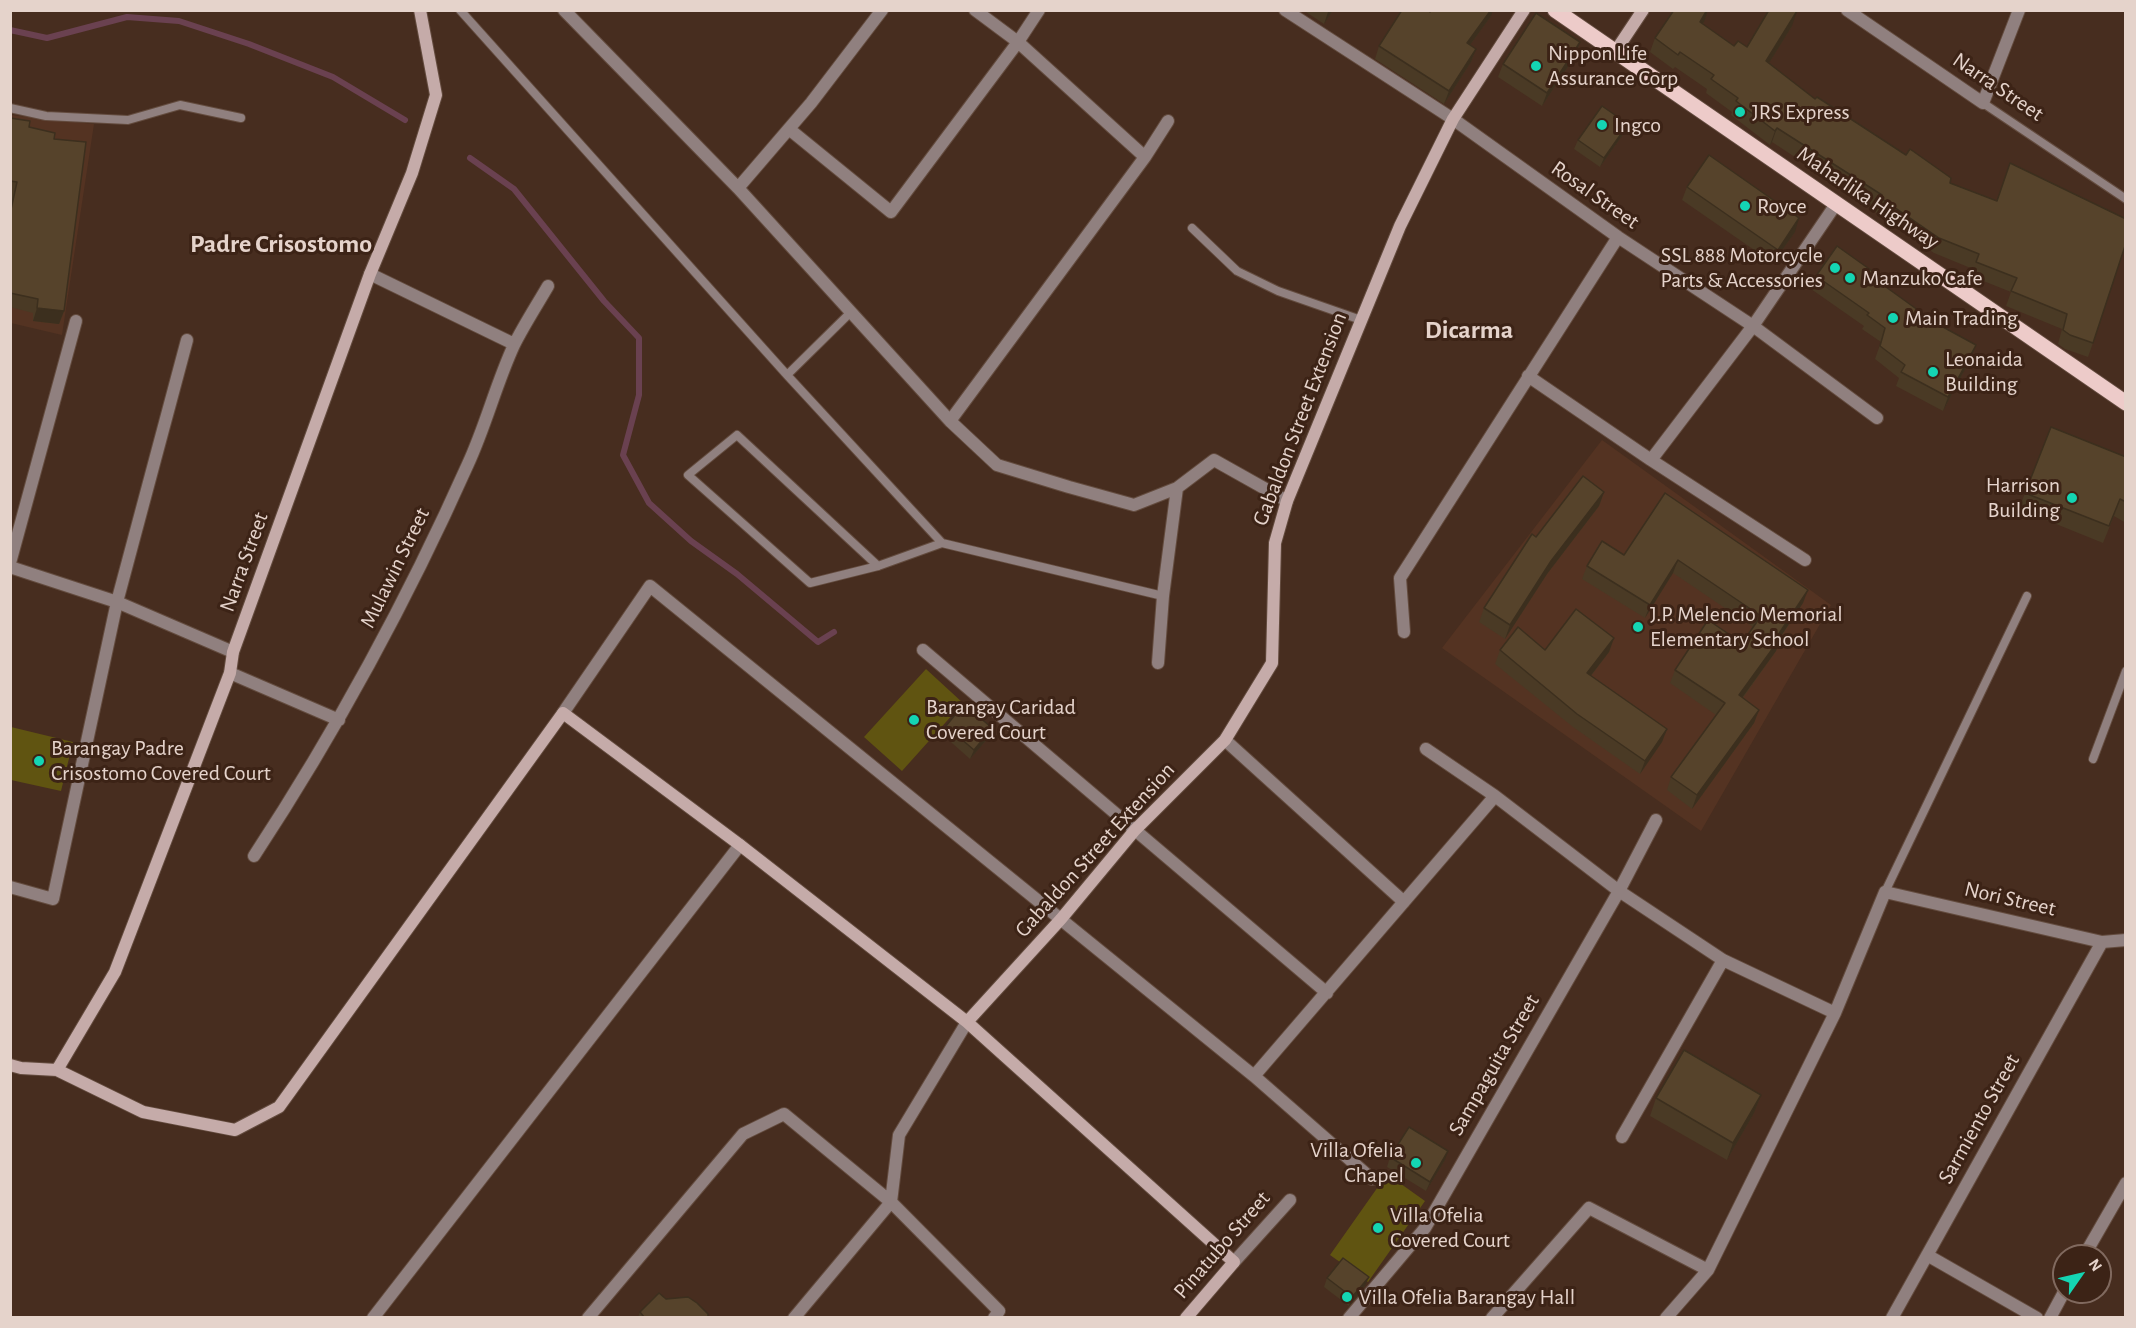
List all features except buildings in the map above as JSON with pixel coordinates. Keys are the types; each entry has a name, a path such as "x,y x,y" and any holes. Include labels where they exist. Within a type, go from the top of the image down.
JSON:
{"main road":[{"name":"Maharlika Highway","path":"1555,10 2126,403"}],"street":[{"name":"Narra Street","path":"57,1070 115,972 230,673 233,652 370,274 412,173 436,95 420,10"},
{"path":"564,10 738,188 950,421 997,465 1069,488 1134,505 1177,488 1214,460 1287,501"},
{"path":"738,188 811,104 882,10"},
{"path":"975,10 1018,42 1145,157"},
{"path":"789,129 891,212 1018,42 1039,10"},
{"name":"Rosal Street","path":"1285,10 1453,119 1618,237 1753,326 1877,418"},
{"name":"Gabaldon Street Extension","path":"967,1022 1061,919 1135,830 1225,740 1272,663 1275,543 1287,501 1400,226 1453,119 1524,10"},
{"path":"1615,52 1643,10"},
{"name":"Narra Street","path":"1846,10 1983,103"},
{"path":"1983,103 2019,10"},
{"path":"950,421 1145,157 1168,121"},
{"path":"1651,460 1753,326 1836,204"},
{"path":"1404,632 1400,578 1527,376 1618,237"},
{"path":"370,274 514,344"},
{"name":"Mulawin Street","path":"254,856 300,786 396,616 469,462 514,344 548,286"},
{"path":"76,321 10,565 117,602 233,652"},
{"path":"10,887 53,899 117,602 187,340"},
{"path":"1527,376 1805,560"},
{"path":"1158,663 1163,596 1177,488"},
{"path":"10,1065 21,1068 57,1070 143,1112 235,1130 279,1107 563,713 650,586 1254,1076 1372,1179"},
{"path":"923,650 1327,993"},
{"path":"230,673 339,720"},
{"path":"563,713 740,845 967,1022 1234,1262"},
{"path":"1225,740 1404,903"},
{"path":"1426,749 1495,796 1619,891 1723,960 1835,1013"},
{"path":"1254,1076 1495,796"},
{"name":"Sampaguita Street","path":"1349,1317 1425,1228 1619,891 1656,820"},
{"path":"373,1317 740,845"},
{"path":"1666,1317 1708,1270 1835,1013 1886,892"},
{"name":"Nori Street","path":"1886,892 2102,942 2126,940"},
{"name":"Sarmiento Street","path":"1892,1317 2102,942"},
{"path":"1622,1137 1723,960"},
{"path":"794,1317 891,1202 899,1135 967,1022"},
{"path":"588,1317 743,1134 784,1114 891,1202 999,1311 994,1317"},
{"path":"2091,1244 2126,1183"},
{"name":"Pinatubo Street","path":"1186,1317 1290,1200"},
{"path":"1492,1317 1588,1208 1708,1270"},
{"path":"1927,1255 2037,1317"}],"lane":[{"path":"460,10 942,543"},
{"name":"Narra Street","path":"1983,103 2126,199"},
{"path":"10,108 46,116 128,120 180,105 241,118"},
{"path":"1192,228 1237,271 1278,291 1361,320"},
{"path":"788,375 851,312"},
{"path":"878,566 737,435 688,475 810,583 878,566 942,543 1163,596"},
{"path":"1886,892 2026,596"},
{"path":"2093,759 2126,671"}],"shaded area":[{"path":"11,115 94,124 62,335 11,323"},
{"name":"J.P. Melencio Memorial Elementary School","path":"1602,440 1831,605 1701,831 1442,648"},
{"name":"Barangay Caridad Covered Court","path":"926,669 963,703 902,771 864,737"},
{"name":"Barangay Padre Crisostomo Covered Court","path":"11,727 73,742 61,791 11,780"},
{"name":"Villa Ofelia Covered Court","path":"1387,1174 1425,1201 1368,1282 1330,1255"}],"waterway":[{"path":"10,30 47,38 127,17 179,21 249,44 333,77 405,120"},
{"path":"470,158 514,189 604,301 639,338 639,395 623,455 649,503 691,541 737,574 818,642 834,632"}],"place":[{"name":"Nippon Life Assurance Corp","path":"1536,66"},
{"name":"JRS Express","path":"1740,112"},
{"name":"Ingco","path":"1602,125"},
{"name":"Royce","path":"1745,206"},
{"name":"SSL 888 Motorcycle Parts & Accessories","path":"1835,268"},
{"name":"Manzuko Cafe","path":"1850,278"},
{"name":"Main Trading","path":"1893,318"},
{"name":"Leonaida Building","path":"1933,372"},
{"name":"Harrison Building","path":"2072,498"},
{"name":"J.P. Melencio Memorial Elementary School","path":"1638,627"},
{"name":"Barangay Caridad Covered Court","path":"914,720"},
{"name":"Barangay Padre Crisostomo Covered Court","path":"39,761"},
{"name":"Villa Ofelia Chapel","path":"1416,1163"},
{"name":"Villa Ofelia Covered Court","path":"1378,1228"},
{"name":"Villa Ofelia Barangay Hall","path":"1347,1297"}],"district":[{"name":"Padre Crisostomo","path":"281,244"},
{"name":"Dicarma","path":"1469,330"}]}
